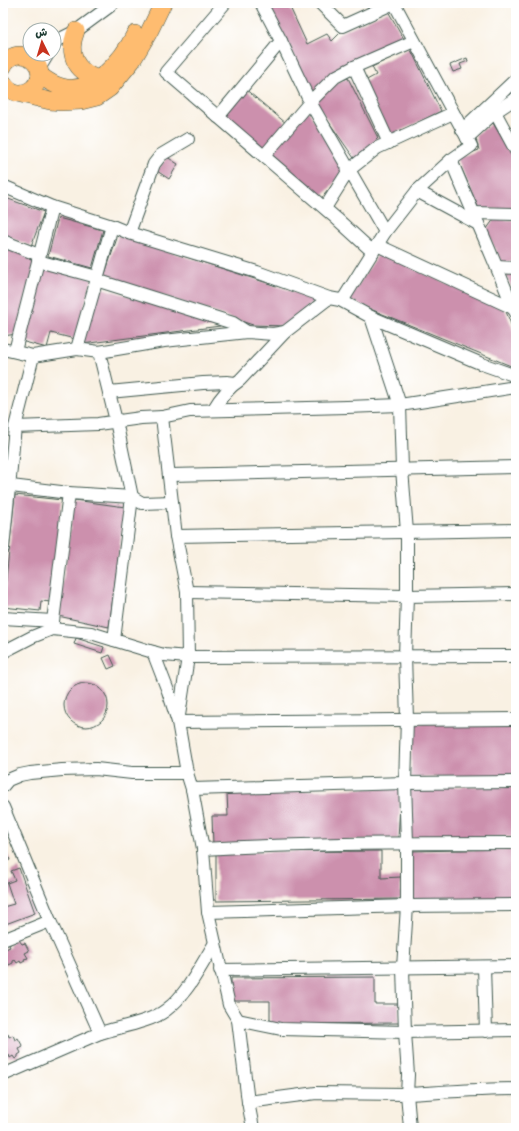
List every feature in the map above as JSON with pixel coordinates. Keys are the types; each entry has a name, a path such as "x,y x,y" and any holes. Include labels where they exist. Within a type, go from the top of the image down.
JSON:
{"highway":[{"path":"39,72 54,84 62,87 71,88 88,85 98,79 118,60 131,42 150,3"},
{"path":"8,89 50,101 61,102 81,101 97,97 110,88 132,61 149,32 163,3"},
{"path":"76,31 73,39 73,56 77,64 86,74 98,79"},
{"path":"8,89 23,93 30,91 38,82 39,72 36,63 31,58 26,56 13,59"}],"street":[{"path":"62,38 76,31 113,3"},
{"path":"225,3 166,72 375,249 514,310"},
{"path":"260,3 281,41 310,102 385,232"},
{"path":"213,410 221,397 240,380 285,332 334,299 344,298 385,232 417,191 451,160 471,146 394,3 343,26 320,3"},
{"path":"218,117 281,41"},
{"path":"264,156 310,102 335,77 354,67 414,41"},
{"path":"39,72 44,62"},
{"path":"354,67 389,143"},
{"path":"464,134 516,79"},
{"path":"464,134 516,98"},
{"path":"495,112 516,151"},
{"path":"325,208 349,170 377,148 453,113"},
{"path":"129,233 154,164 161,155 188,139"},
{"path":"451,160 514,310"},
{"path":"3,186 52,207 129,233 257,272 334,299 371,317 482,364 516,376"},
{"path":"417,191 475,219 516,214"},
{"path":"15,351 52,207"},
{"path":"77,349 112,226"},
{"path":"3,241 39,258 97,279 233,323 247,332"},
{"path":"497,267 516,268"},
{"path":"371,317 400,405 402,469 407,532 405,656 407,719 405,783 407,906 403,968 408,1075 407,1094 410,1128"},
{"path":"3,349 33,356 77,349 99,352 157,342 247,332 273,334 285,332"},
{"path":"99,352 116,421 132,497 114,640"},
{"path":"3,548 6,485 15,427 33,356"},
{"path":"109,392 203,383 235,383"},
{"path":"15,427 98,424 141,418 162,417 190,411 347,408 400,405 516,387"},
{"path":"162,417 176,536 187,592 188,657 178,722"},
{"path":"170,475 516,467"},
{"path":"6,485 69,494 132,497 142,503 172,502"},
{"path":"53,625 69,494"},
{"path":"176,536 516,530"},
{"path":"187,592 407,596 516,594"},
{"path":"3,618 53,625 91,633 164,655 188,657 516,656"},
{"path":"3,652 53,625"},
{"path":"152,652 168,691 178,722 203,849 208,912 229,1005 238,1020 248,1102 253,1128"},
{"path":"178,722 516,719"},
{"path":"3,786 8,780 20,775 62,770 96,769 132,773 187,773"},
{"path":"192,789 405,783 516,782"},
{"path":"3,807 50,921 100,1033"},
{"path":"203,849 407,843 516,843"},
{"path":"208,912 407,906 516,905"},
{"path":"3,940 50,921"},
{"path":"3,1075 100,1033 144,1021 166,1011 183,994 215,943"},
{"path":"220,970 516,966"},
{"path":"484,967 486,1031"},
{"path":"238,1020 281,1029 405,1032 516,1030"},
{"path":"248,1102 316,1093 407,1094 463,1090 516,1089"}],"building":[{"path":"268,3 288,3 307,44 327,34 332,41 341,32 388,11 404,39 312,95"},
{"path":"410,48 441,111 390,136 363,82 376,75 372,67"},
{"path":"467,58 468,61 460,64 462,69 453,72 450,65"},
{"path":"348,78 378,138 356,161 315,102 333,83"},
{"path":"244,88 287,124 265,152 221,116"},
{"path":"308,110 344,171 319,201 267,157"},
{"path":"493,123 516,162 516,210 479,209 457,158 479,150 475,135"},
{"path":"167,157 178,164 169,179 157,171"},
{"path":"3,197 44,212 31,246 3,235"},
{"path":"58,218 103,230 92,268 48,256"},
{"path":"494,219 516,220 516,262 501,262 486,230"},
{"path":"118,235 317,299 284,326 253,325 104,277"},
{"path":"3,245 37,258 17,334 3,336"},
{"path":"379,253 505,309 516,337 516,368 348,300"},
{"path":"42,265 92,279 75,339 51,333 47,348 21,341"},
{"path":"503,270 516,271 516,296"},
{"path":"99,287 219,322 220,326 82,344"},
{"path":"15,495 62,500 51,602 41,601 40,611 3,607"},
{"path":"74,500 125,507 109,627 58,616"},
{"path":"76,638 104,647 102,653 74,644"},
{"path":"110,655 115,666 108,669 103,658"},
{"path":"86,683 98,687 104,693 108,705 104,717 98,723 86,727 74,723 68,717 64,705 68,693 74,687"},
{"path":"412,723 516,723 516,776 411,778"},
{"path":"516,786 516,837 408,838 404,787"},
{"path":"401,787 398,839 213,845 212,816 228,816 227,793"},
{"path":"3,843 10,860 3,863"},
{"path":"516,849 516,899 410,902 409,851"},
{"path":"381,851 381,878 401,877 401,899 216,901 216,852"},
{"path":"19,868 35,913 3,925 3,907 14,904 7,883 15,880 11,871"},
{"path":"15,939 16,941 19,940 22,944 25,943 29,951 25,953 28,958 24,959 25,961 21,963 20,961 17,963 15,960 9,965 8,963 3,966 3,950 10,947 9,945 12,943 11,941"},
{"path":"375,977 375,1004 399,1004 399,1023 270,1024 270,1001 231,1001 231,978"},
{"path":"8,1034 9,1037 13,1035 15,1040 18,1038 23,1047 19,1049 21,1053 15,1059 13,1056 10,1058 9,1055 3,1060 3,1040"}]}
